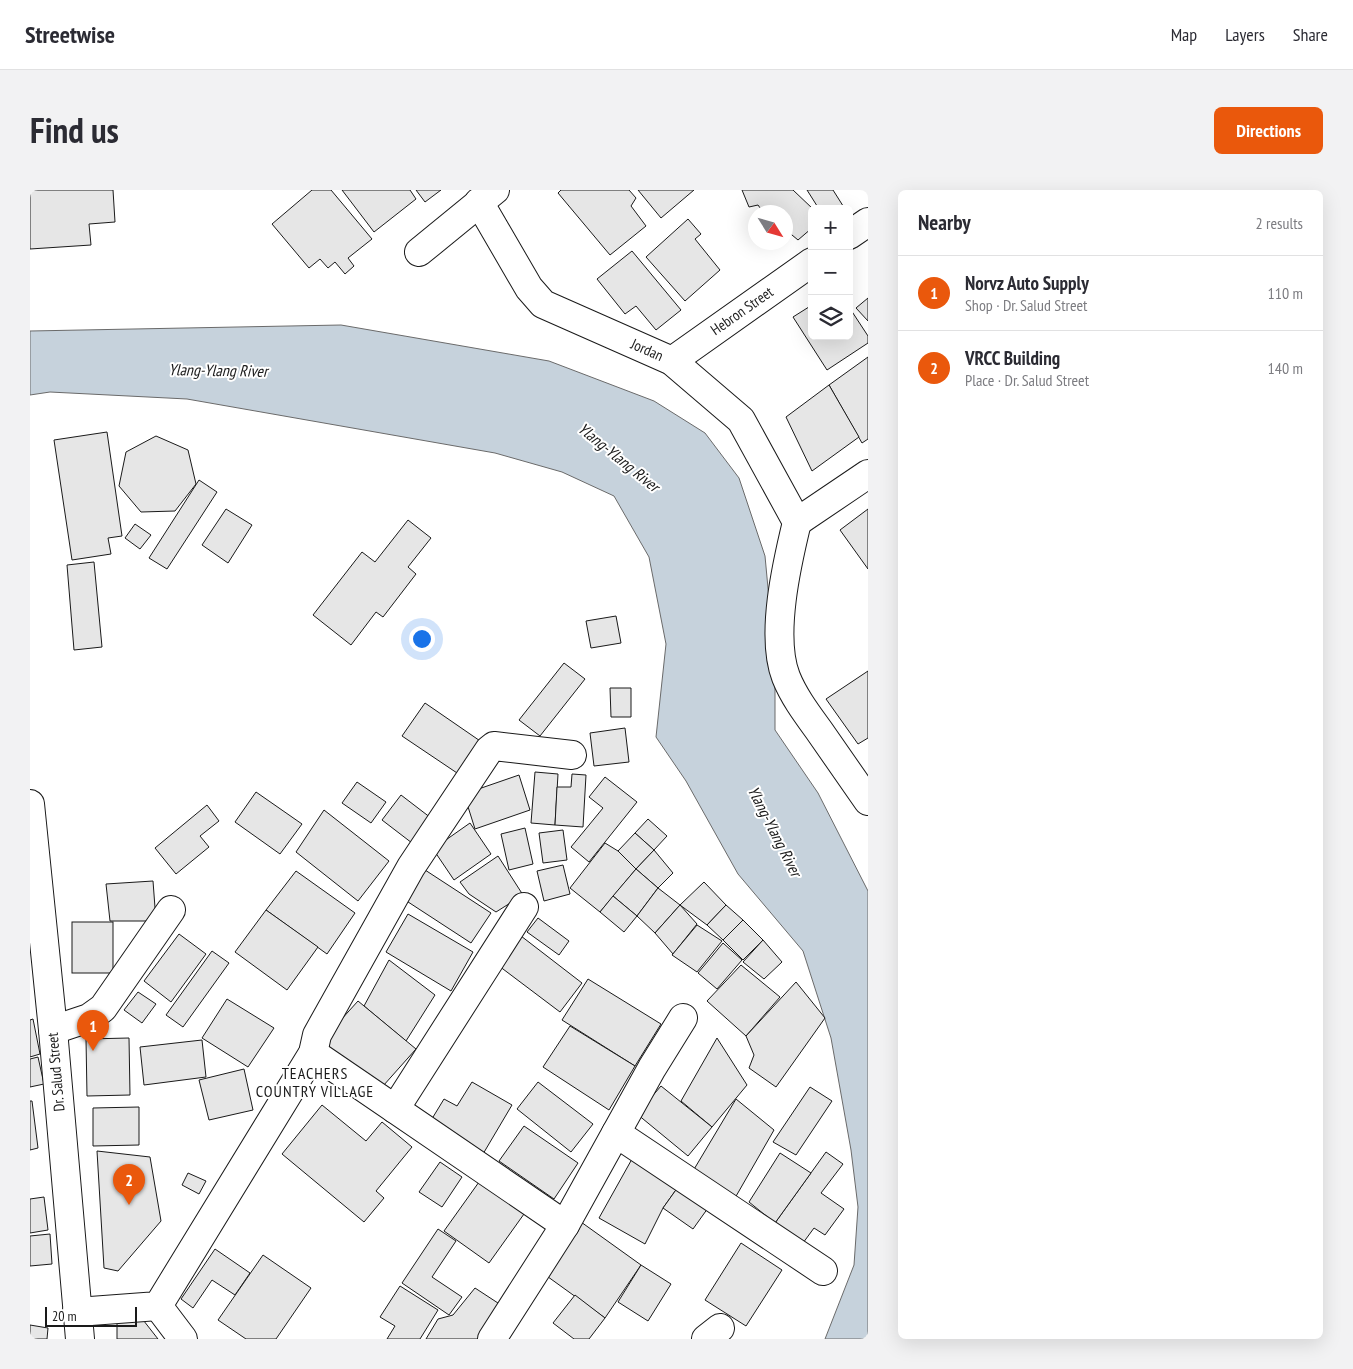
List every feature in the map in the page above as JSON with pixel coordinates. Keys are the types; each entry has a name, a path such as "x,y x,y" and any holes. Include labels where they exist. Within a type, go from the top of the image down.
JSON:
{"street":[{"path":"419,252 487,196"},
{"name":"Jordan","path":"487,196 530,288 543,304 672,361 741,420 797,522"},
{"path":"853,232 868,222"},
{"name":"Hebron Street","path":"672,361 808,265"},
{"path":"868,474 797,522 788,559 782,604 781,656 786,676 798,701 868,801"},
{"path":"158,1306 313,1053 317,1034 411,867 489,750 494,746 572,755"},
{"name":"Dr. Salud Street","path":"30,804 53,1030 80,1339"},
{"path":"395,1109 524,907"},
{"path":"53,1030 89,1018 104,1008 171,910"},
{"path":"492,1339 565,1225 652,1068 683,1018"},
{"path":"313,1053 565,1225"},
{"path":"616,1133 823,1271"},
{"path":"77,1312 158,1306"},
{"path":"158,1306 183,1339"}],"water":[{"name":"Ylang-Ylang River","path":"341,325 549,361 654,401 705,433 739,478 765,556 775,663 775,730 818,793 868,891 868,1339 825,1339 854,1265 858,1207 851,1150 831,1038 803,951 738,874 686,781 656,737 666,644 649,557 614,496 562,472 495,453 187,399 50,392 30,395 30,331"}],"building":[{"path":"30,190 113,190 115,222 89,224 91,245 30,249"},
{"path":"312,190 331,190 372,239 348,258 354,266 345,274 335,262 328,268 320,259 309,268 272,224"},
{"path":"342,190 410,190 416,199 374,232"},
{"path":"416,190 441,190 425,202"},
{"path":"561,190 629,190 636,198 631,206 646,226 610,255 558,193"},
{"path":"638,190 694,190 661,218"},
{"path":"742,190 793,190 809,205 808,231 798,240 793,236 793,205 748,205"},
{"path":"807,190 833,190 842,205 816,205"},
{"path":"688,219 701,234 695,239 720,270 685,301 646,257"},
{"path":"632,251 681,310 656,330 636,306 625,314 597,279"},
{"path":"868,298 868,321 856,308"},
{"path":"808,308 808,340 853,340 853,313 868,336 868,343 827,370 793,317"},
{"path":"868,357 868,439 862,443 829,385"},
{"path":"829,385 859,437 812,471 786,417"},
{"path":"107,432 122,536 108,538 111,554 72,560 54,440"},
{"path":"156,436 188,450 196,484 175,511 141,512 119,486 126,452"},
{"path":"199,480 217,492 167,569 149,558"},
{"path":"226,509 252,525 228,563 202,545"},
{"path":"868,509 868,569 840,530"},
{"path":"408,520 431,538 408,567 416,574 383,617 376,612 351,645 313,615 362,552 375,562"},
{"path":"135,524 151,535 140,549 125,538"},
{"path":"94,562 102,647 74,650 67,565"},
{"path":"616,616 621,643 591,648 586,621"},
{"path":"564,663 585,679 540,736 519,720"},
{"path":"868,671 868,738 858,744 826,699"},
{"path":"610,688 631,688 631,717 611,717"},
{"path":"425,703 486,745 463,777 402,736"},
{"path":"625,728 629,762 594,766 590,733"},
{"path":"535,772 558,774 555,825 531,823"},
{"path":"572,774 586,775 583,827 555,825 557,787 571,787"},
{"path":"519,775 530,810 475,829 464,794"},
{"path":"605,777 637,802 589,862 571,847 603,808 589,797"},
{"path":"357,782 386,802 371,823 342,803"},
{"path":"256,792 302,824 280,854 235,822"},
{"path":"401,795 431,818 412,843 382,820"},
{"path":"207,805 219,821 200,836 209,847 176,874 155,848"},
{"path":"324,810 389,861 358,901 296,852"},
{"path":"648,819 667,836 654,850 635,833"},
{"path":"470,823 491,854 454,880 433,849"},
{"path":"525,828 533,864 509,870 501,834"},
{"path":"563,830 567,860 543,863 539,833"},
{"path":"635,833 654,850 636,869 618,851"},
{"path":"605,843 618,851 636,869 600,912 570,888"},
{"path":"654,850 673,873 658,888 636,869"},
{"path":"498,856 523,895 496,912 469,894 460,882"},
{"path":"563,865 570,894 544,901 537,871"},
{"path":"422,868 491,913 471,943 402,898"},
{"path":"636,869 658,888 637,916 613,896"},
{"path":"296,871 355,913 327,954 266,910"},
{"path":"153,881 156,921 110,921 106,884"},
{"path":"704,882 726,905 707,925 680,905"},
{"path":"658,888 680,905 655,933 637,916"},
{"path":"613,896 637,916 624,932 600,912"},
{"path":"680,905 697,924 673,954 655,933"},
{"path":"726,905 743,920 723,940 707,925"},
{"path":"266,910 318,947 287,990 235,952"},
{"path":"408,914 473,952 451,991 386,952"},
{"path":"538,918 569,941 559,955 527,932"},
{"path":"743,920 763,940 743,960 723,940"},
{"path":"72,922 113,922 113,973 72,973"},
{"path":"697,925 722,941 697,972 672,955"},
{"path":"179,934 206,954 171,1002 144,981"},
{"path":"521,936 582,983 560,1012 499,966"},
{"path":"763,940 782,962 764,979 743,962"},
{"path":"723,943 742,960 717,989 698,973"},
{"path":"212,951 229,963 183,1027 166,1015"},
{"path":"389,960 435,995 406,1041 364,1006"},
{"path":"741,965 780,997 746,1036 707,1001"},
{"path":"588,979 661,1024 635,1066 562,1020"},
{"path":"796,982 825,1018 776,1087 749,1068 754,1055 746,1036"},
{"path":"138,992 156,1004 142,1023 124,1010"},
{"path":"227,999 274,1028 248,1067 202,1038"},
{"path":"358,1001 416,1049 383,1086 320,1043"},
{"path":"33,1019 40,1054 30,1057 30,1020"},
{"path":"570,1026 635,1066 609,1110 543,1067"},
{"path":"129,1038 130,1095 87,1096 86,1039"},
{"path":"717,1038 747,1085 712,1127 681,1101"},
{"path":"202,1040 206,1077 144,1085 140,1047"},
{"path":"38,1057 44,1084 30,1087 30,1059"},
{"path":"244,1069 253,1110 209,1120 199,1080"},
{"path":"472,1082 512,1105 483,1154 430,1122 444,1099 457,1106"},
{"path":"538,1082 593,1124 571,1152 517,1109"},
{"path":"661,1086 712,1127 688,1156 637,1114"},
{"path":"810,1087 832,1101 796,1155 773,1142"},
{"path":"736,1099 774,1130 735,1198 690,1176"},
{"path":"30,1101 32,1101 38,1148 30,1150"},
{"path":"322,1105 366,1141 382,1122 412,1147 376,1191 384,1198 364,1222 282,1154"},
{"path":"139,1107 139,1145 93,1146 93,1108"},
{"path":"524,1126 578,1163 554,1199 499,1161"},
{"path":"97,1151 150,1157 161,1221 118,1271 104,1268"},
{"path":"826,1152 843,1164 821,1193 844,1209 825,1235 814,1228 803,1243 775,1223"},
{"path":"780,1153 811,1173 775,1223 749,1202"},
{"path":"632,1159 678,1187 663,1208 645,1244 599,1218"},
{"path":"440,1162 462,1177 442,1207 419,1192"},
{"path":"188,1173 206,1181 199,1194 182,1185"},
{"path":"479,1182 524,1214 489,1263 444,1231"},
{"path":"678,1187 708,1208 693,1229 663,1208"},
{"path":"44,1197 48,1230 30,1233 30,1199"},
{"path":"581,1222 641,1265 605,1318 544,1274"},
{"path":"438,1229 456,1241 432,1277 462,1297 449,1315 402,1283"},
{"path":"50,1234 52,1264 30,1266 30,1236"},
{"path":"741,1243 782,1270 746,1326 705,1300"},
{"path":"215,1249 250,1273 235,1295 212,1280 193,1308 181,1299"},
{"path":"263,1255 311,1288 276,1339 246,1339 218,1320"},
{"path":"641,1265 671,1284 648,1321 618,1302"},
{"path":"400,1286 438,1310 420,1339 387,1339 395,1326 380,1317"},
{"path":"475,1288 501,1305 479,1339 426,1339 438,1319 453,1315"},
{"path":"575,1295 605,1318 589,1339 574,1339 553,1323"},
{"path":"140,1316 158,1339 117,1339 117,1321"},
{"path":"30,1325 48,1328 47,1339 30,1339"}],"place":[{"name":"Norvz Auto Supply","path":"93,1051"},
{"name":"VRCC Building","path":"129,1205"}],"district":[{"name":"TEACHERS COUNTRY VILLAGE","path":"315,1082"}]}
